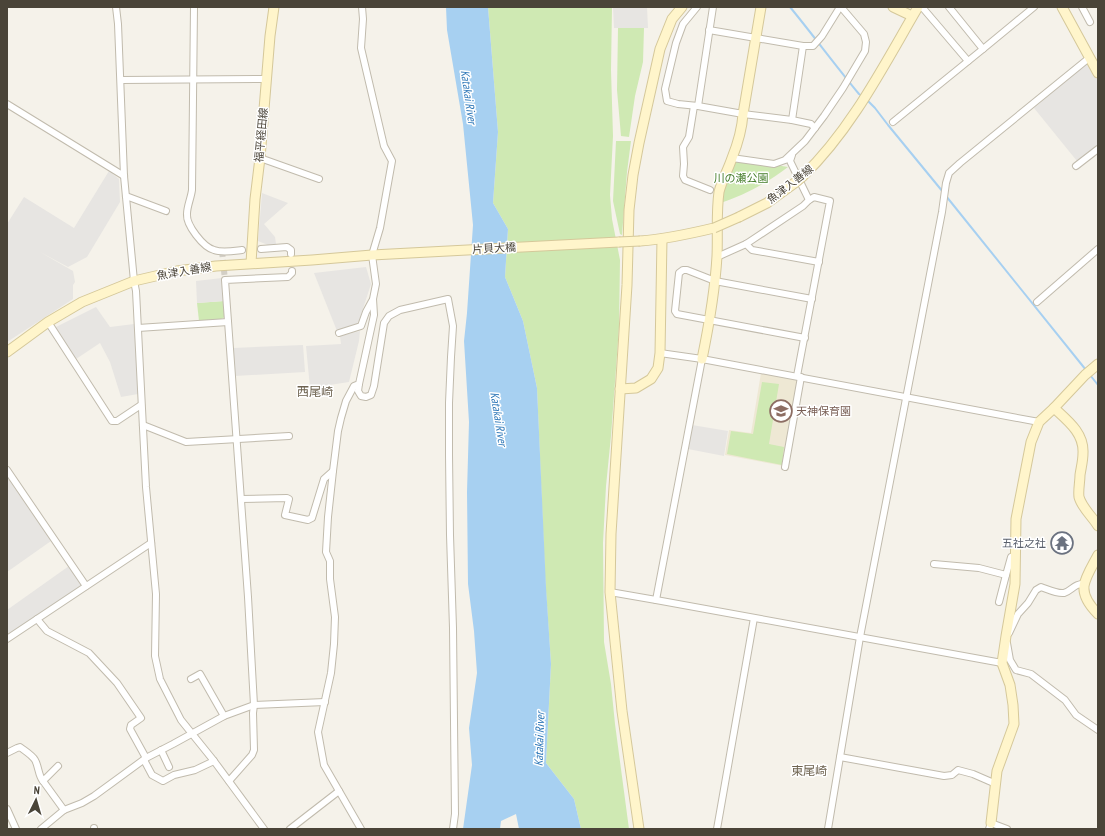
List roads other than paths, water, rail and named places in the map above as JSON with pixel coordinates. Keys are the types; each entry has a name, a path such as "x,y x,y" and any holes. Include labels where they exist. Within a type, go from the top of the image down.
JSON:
{"street":[{"path":"116,7 121,80 124,176 136,291 146,487 156,594 155,656 160,680 181,720 214,761 264,829"},
{"path":"194,7 192,190 186,215 190,228 202,242 212,250 242,250"},
{"name":"福平経田線","path":"251,264 255,199 274,7"},
{"path":"362,7 363,19 361,48 384,146 392,161 376,255 376,284 373,299 374,315 359,384 358,391 360,396 366,397 371,395 374,386 384,323 389,316 400,310 448,299 453,326 449,448 454,709 455,814 453,829"},
{"path":"639,829 622,711 610,592 611,534 627,285 629,210 633,175 638,143 660,49 672,19 682,7"},
{"path":"696,7 683,24 676,43 665,89 667,101 743,114 792,120 811,124 815,128"},
{"path":"710,190 685,180 683,147 689,137 696,106 713,7"},
{"path":"656,600 710,320 717,257 719,192 742,132 743,114 761,7"},
{"path":"709,30 803,46 813,46 822,36 840,7 864,34 866,42 865,51 843,88 805,141 785,160 774,164 732,158"},
{"path":"893,7 912,16"},
{"name":"魚津入善線","path":"607,242 662,239 687,235 714,228 767,202 799,179 820,158 839,134 870,88 918,7"},
{"path":"922,7 968,62"},
{"path":"949,7 983,49"},
{"path":"893,122 1034,7"},
{"path":"1062,7 1094,61 1098,73"},
{"path":"1082,7 1090,22"},
{"path":"792,120 803,46"},
{"path":"828,829 860,637 949,173 1094,61"},
{"path":"121,80 266,79"},
{"path":"7,104 124,176"},
{"path":"1076,166 1098,149"},
{"path":"792,153 790,161 809,200"},
{"path":"260,158 319,179"},
{"path":"126,196 166,212"},
{"path":"717,257 746,244 814,197 830,200 805,338 785,467"},
{"path":"620,389 636,388 651,379 658,368 660,353 662,239"},
{"name":"片貝大橋","path":"376,255 607,242"},
{"path":"746,244 752,250 819,262"},
{"path":"261,249 287,246 291,250 291,254"},
{"path":"1037,302 1098,250"},
{"name":"魚津入善線","path":"7,352 48,322 82,302 134,281 177,271 216,266 376,255"},
{"path":"805,338 676,314 675,311 679,273 683,270 687,270 715,281 812,299"},
{"path":"229,782 252,755 254,750 254,705 248,597 225,280 288,277 292,271"},
{"path":"339,333 361,326 373,299"},
{"path":"48,322 112,421 117,421 141,405"},
{"path":"138,328 228,322"},
{"path":"660,353 702,359 906,396 1039,422"},
{"path":"1008,829 990,826 997,771 1014,724 1010,686 1002,663 1015,584 1016,519 1031,442 1039,422 1085,375 1098,364"},
{"path":"359,384 354,386 346,401 338,431 333,471 326,552 330,561 330,578 335,624 331,674 318,732 324,765 360,829"},
{"path":"1054,408 1071,424 1079,434 1082,442 1083,453 1079,491 1080,497 1084,507 1098,526"},
{"path":"142,425 186,442 289,436"},
{"path":"7,470 86,586"},
{"path":"241,499 287,498 289,499 285,515 308,520 312,518 324,479 333,471"},
{"path":"7,639 151,543"},
{"path":"1098,555 1085,584 1084,592 1091,606 1098,614"},
{"path":"999,602 1011,557 1016,556"},
{"path":"934,564 979,568 1006,575"},
{"path":"1006,636 1010,633 1018,614 1028,603 1036,590 1041,587 1058,593 1064,593 1076,585 1085,584"},
{"path":"610,592 1002,663"},
{"path":"717,829 754,618"},
{"path":"37,619 48,631 89,653 117,683 141,718 130,725 130,729 152,775 163,781 174,775 195,770 214,761"},
{"path":"1006,636 1010,660 1016,670 1031,674 1065,700 1076,715 1098,730"},
{"path":"191,679 200,674 224,716"},
{"path":"41,829 64,810 88,800 145,759 224,716 254,705 325,702"},
{"path":"7,753 20,747 33,757 36,762 40,778 64,810"},
{"path":"161,750 169,767"},
{"path":"840,757 944,776 952,775 958,770 973,774 996,784"},
{"path":"43,781 58,766"},
{"path":"290,829 339,791"},
{"path":"7,809 16,829"}],"water":[{"name":"Katakai River","path":"446,7 488,7 498,132 493,203 508,229 505,277 523,321 537,388 551,664 546,763 574,799 581,829 519,829 516,814 501,821 500,829 463,829 472,765 469,728 477,673 474,631 468,584 467,492 469,422 464,341 473,225 463,124 447,30"}],"waterway":[{"path":"790,7 862,96"},
{"path":"867,100 943,192"},
{"path":"946,196 1086,370"},
{"path":"1090,375 1098,385"}],"tunnel":[{"path":"222,251 225,280"}],"place":[{"name":"天神保育園","path":"781,411"},
{"name":"五社之社","path":"1062,543"}],"district":[{"name":"西尾崎","path":"315,391"},
{"name":"東尾崎","path":"809,770"}],"park label":[{"name":"川の瀬公園","path":"741,178"}]}
